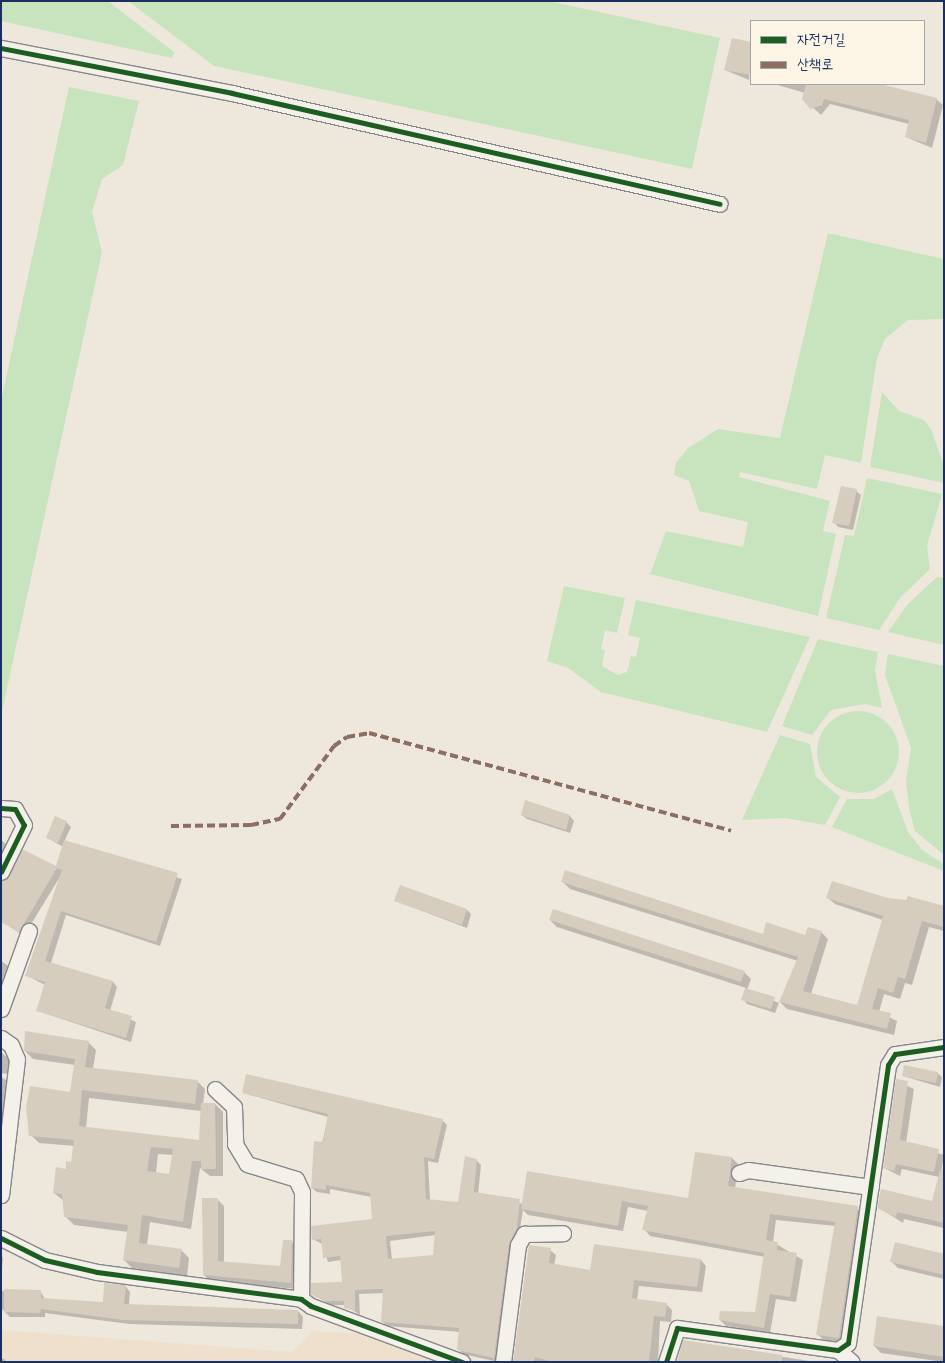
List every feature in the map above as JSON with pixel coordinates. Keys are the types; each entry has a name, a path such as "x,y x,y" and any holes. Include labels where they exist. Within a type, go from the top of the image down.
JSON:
{"street":[{"path":"1,48 232,93 720,204"},
{"path":"1,808 14,809 24,825 1,872"},
{"path":"1,1009 29,931"},
{"path":"1,1038 12,1045 17,1059 1,1196"},
{"path":"838,1350 848,1343 853,1325 888,1064 895,1054 944,1047"},
{"path":"215,1089 234,1107 235,1144 248,1164 296,1179 302,1192 301,1298"},
{"path":"739,1173 748,1170 871,1187"},
{"path":"503,1362 518,1245 524,1234 563,1233"},
{"path":"1,1238 45,1260 97,1272 301,1298 311,1306 462,1362"},
{"path":"666,1362 676,1328 838,1350 852,1362"}],"shaded area":[{"path":"1,1330 292,1352 312,1331 377,1335 439,1362 1,1362"}],"green space":[{"path":"1,1 108,1 174,52 172,58 1,21"},
{"path":"128,1 548,1 720,38 692,169 214,66"},
{"path":"69,87 139,101 123,165 102,179 92,212 102,252 1,716 1,401"},
{"path":"828,233 944,259 944,319 908,320 885,339 877,358 861,463 825,455 817,489 740,472 739,477 830,501 823,531 836,534 818,616 650,574 666,531 743,547 748,522 699,511 689,481 674,475 676,463 688,448 718,429 780,438"},
{"path":"882,392 899,411 924,420 931,429 943,463 944,483 870,467"},
{"path":"867,478 942,494 927,546 930,569 900,598 879,630 826,618 845,535 854,536"},
{"path":"937,577 944,578 944,645 888,632 907,605"},
{"path":"564,586 625,598 617,633 605,630 601,649 605,650 602,666 618,675 627,672 631,656 636,657 640,638 628,635 636,600 810,637 767,732 601,692 568,668 547,661"},
{"path":"818,639 878,652 875,670 882,708 865,704 831,710 812,735 782,726"},
{"path":"888,654 944,666 944,855 915,831 909,808 906,781 911,748 885,675"},
{"path":"858,711 874,715 887,723 895,736 899,752 895,768 887,781 874,789 858,793 842,789 829,781 821,768 817,752 821,736 829,723 842,715"},
{"path":"780,735 810,744 816,777 840,797 825,825 785,818 742,820"},
{"path":"892,789 908,832 922,850 944,864 944,871 832,827 847,799 874,799"}],"building":[{"path":"732,38 750,42 750,75 724,70"},
{"path":"806,85 884,85 937,98 926,143 905,137 909,120 824,99 822,105 810,109 802,99"},
{"path":"841,486 857,489 849,526 832,523"},
{"path":"525,800 570,815 566,830 521,815"},
{"path":"55,816 67,821 58,843 46,838"},
{"path":"64,840 178,873 156,942 61,911 45,961 113,981 105,1008 132,1016 126,1038 36,1011 45,982 25,976 62,870 57,868 19,932 1,922 1,881 9,876 22,849 56,866"},
{"path":"565,870 763,934 766,922 805,935 808,927 822,931 803,991 857,1005 883,916 826,898 832,881 888,898 906,900 908,896 944,906 944,927 922,921 905,979 898,977 893,993 878,988 872,1009 891,1013 887,1029 779,1002 798,957 561,882"},
{"path":"400,885 467,909 462,925 394,901"},
{"path":"553,909 745,971 741,982 549,920"},
{"path":"745,988 775,997 771,1009 741,1000"},
{"path":"25,1031 89,1041 85,1067 198,1080 195,1104 82,1090 79,1126 199,1140 201,1103 215,1103 216,1169 201,1169 201,1161 192,1161 183,1222 142,1215 139,1243 182,1249 179,1268 123,1260 128,1225 64,1217 62,1194 53,1193 56,1167 66,1169 66,1161 71,1162 74,1140 29,1136 26,1107 30,1086 70,1092 75,1059 24,1051","holes":["151,1147 173,1149 169,1174 147,1171"]},
{"path":"904,1065 938,1072 936,1083 902,1076"},
{"path":"246,1074 443,1119 434,1159 424,1157 426,1199 458,1202 465,1156 477,1159 474,1192 520,1199 517,1228 509,1244 494,1358 457,1350 459,1328 381,1322 383,1289 355,1290 355,1311 344,1308 344,1301 325,1301 310,1294 311,1283 342,1282 340,1256 323,1258 321,1239 312,1240 311,1226 372,1219 370,1193 326,1185 326,1190 311,1188 314,1141 323,1142 328,1114 242,1093","holes":["435,1231 433,1255 388,1259 386,1236"]},
{"path":"896,1079 908,1081 900,1140 939,1149 934,1172 896,1164 894,1171 883,1168"},
{"path":"695,1152 732,1157 728,1186 858,1206 839,1338 816,1335 835,1222 770,1214 766,1240 778,1242 777,1250 797,1253 790,1297 770,1294 764,1328 719,1320 720,1311 755,1312 764,1253 642,1230 648,1206 622,1201 618,1226 521,1209 527,1171 688,1198"},
{"path":"940,1170 944,1170 944,1223 897,1212 896,1217 877,1208 881,1189 932,1201"},
{"path":"202,1198 218,1198 218,1261 280,1266 283,1240 292,1240 291,1283 203,1275"},
{"path":"895,1242 944,1254 944,1275 890,1262"},
{"path":"594,1244 701,1259 697,1287 634,1280 632,1298 667,1303 665,1317 654,1316 649,1362 553,1362 535,1357 534,1362 513,1362 529,1245 551,1248 549,1263 590,1270"},
{"path":"104,1283 126,1285 124,1304 298,1310 298,1324 123,1320 41,1309 40,1313 4,1312 4,1289 41,1290 41,1298 103,1302"},
{"path":"877,1316 944,1326 944,1357 873,1346"},
{"path":"683,1340 782,1355 782,1362 677,1362"}],"marked path":[{"path":"171,826 251,825 280,819 334,746 347,737 369,733 731,831"}],"cycle path":[{"path":"1,48 232,93 720,204"},
{"path":"1,808 15,809 24,825 1,872"},
{"path":"666,1362 677,1328 838,1350 848,1343 888,1065 895,1054 944,1047"},
{"path":"1,1238 45,1260 97,1272 301,1299 311,1306 462,1362"}]}
